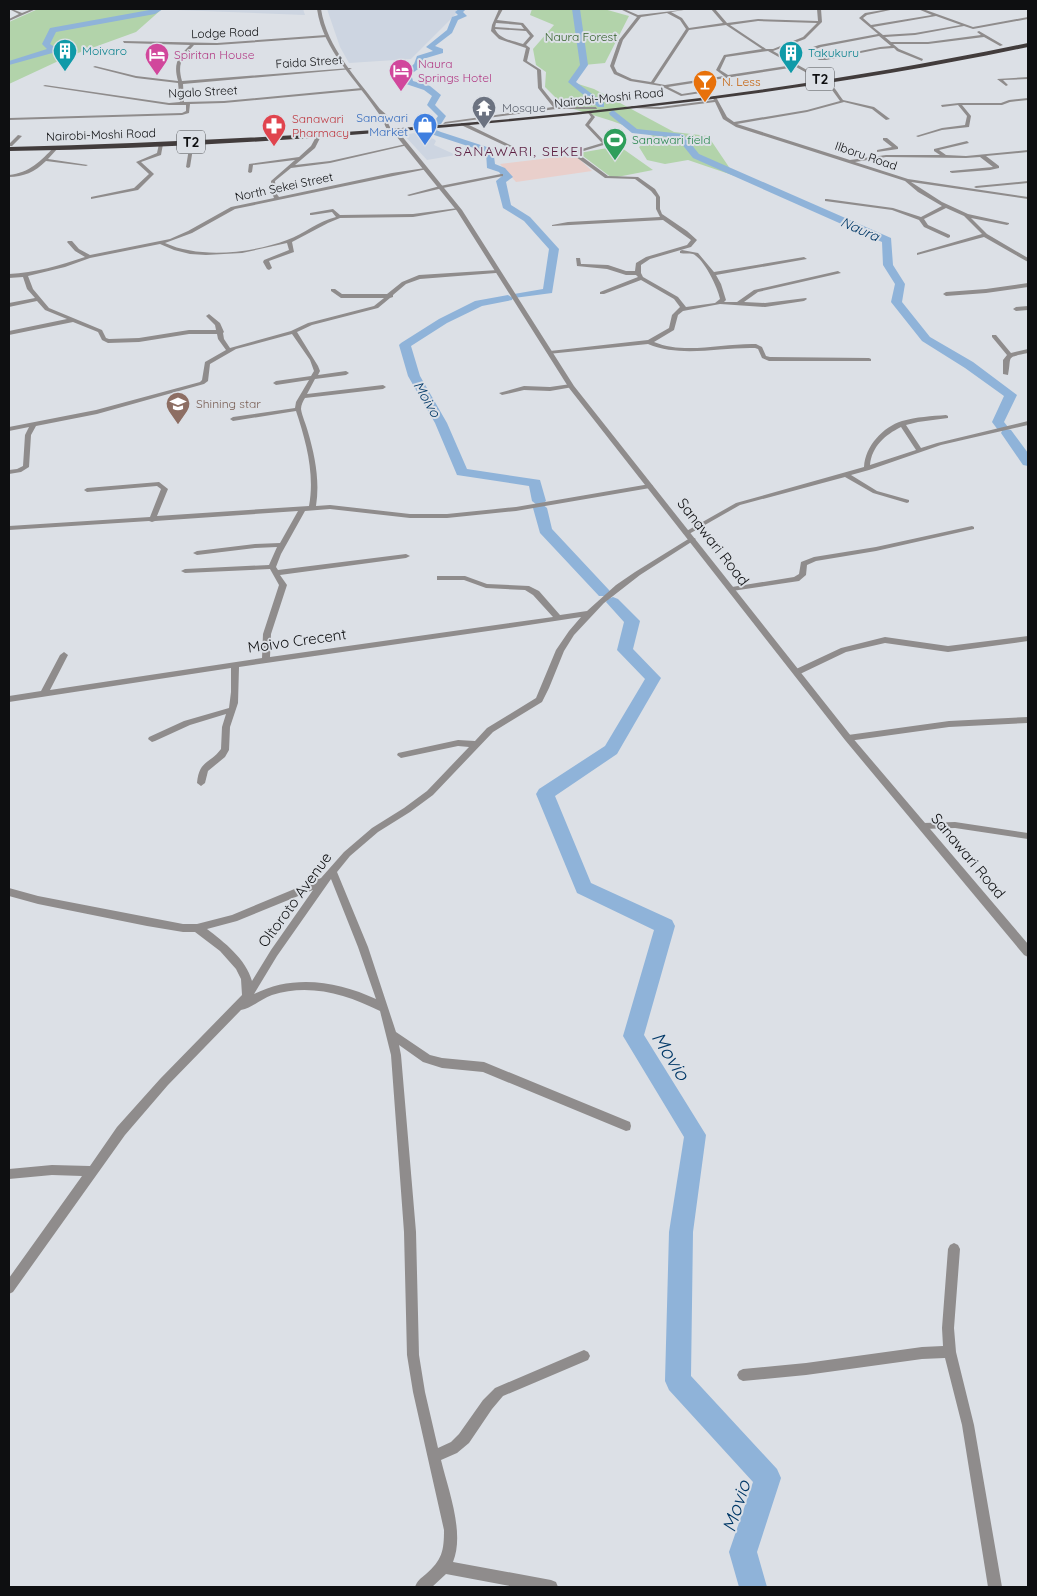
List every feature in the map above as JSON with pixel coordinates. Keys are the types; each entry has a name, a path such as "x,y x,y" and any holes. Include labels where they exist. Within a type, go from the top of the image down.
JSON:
{"highway":[{"name":"Nairobi-Moshi Road","path":"9,146 56,148 319,136 391,127 713,98 1028,43"},
{"name":"Nairobi-Moshi Road","path":"391,127 407,130 713,98 930,64 1028,43"},
{"path":"370,130 386,132 391,127"},
{"name":"Nairobi-Moshi Road","path":"9,146 182,140 370,130"}],"street":[{"path":"10,9 21,14"},
{"path":"9,20 34,9"},
{"path":"316,9 321,23"},
{"path":"319,9 321,23"},
{"path":"492,28 502,9"},
{"path":"622,9 639,16 688,9"},
{"path":"713,9 725,23 770,51 821,79"},
{"path":"727,76 718,70 725,56 769,49 804,38 820,22 819,9"},
{"path":"893,9 862,16 861,18 894,47 922,60"},
{"path":"920,9 964,26 976,28 1028,18"},
{"path":"667,12 681,19 689,29"},
{"path":"870,26 937,15"},
{"path":"639,16 621,40 612,66 615,73 625,78 665,86 681,95 701,92 713,98 725,118 733,123 807,111 843,101 873,108 888,119"},
{"path":"652,83 689,29 769,19 820,22"},
{"path":"496,21 520,22 532,36 524,45"},
{"name":"Sanawari Road","path":"321,23 326,36 362,89 458,209 571,386 848,738 1028,952"},
{"path":"894,47 826,59 813,54 814,48 820,46 880,35 915,34 964,26"},
{"path":"492,28 528,30"},
{"path":"492,28 499,38 524,45 528,48 525,60 540,70 540,88 556,108"},
{"path":"976,28 984,36 1001,45"},
{"path":"915,34 928,43"},
{"name":"Lodge Road","path":"124,42 233,43 326,36"},
{"path":"890,44 928,43 984,36"},
{"path":"182,104 177,64 182,54 193,44"},
{"path":"665,86 796,66"},
{"name":"Faida Street","path":"95,67 129,76 179,82 202,82 350,69"},
{"path":"1006,85 998,79 1028,78"},
{"path":"828,84 843,101"},
{"name":"Ngalo Street","path":"45,86 160,104 188,104 362,89"},
{"path":"942,106 1000,104 1028,99"},
{"path":"1020,100 1027,106"},
{"path":"9,119 182,114 188,112 188,104"},
{"path":"918,136 942,129 967,126 969,116 959,104"},
{"path":"445,123 556,108 596,108"},
{"path":"588,112 593,117 587,125 605,144 574,153 607,177 636,178 653,190 658,197 658,210 664,218 694,240 689,246 642,260 638,264 640,276"},
{"name":"Ilboru Road","path":"733,123 906,180 1028,198"},
{"path":"463,124 510,146"},
{"path":"9,146 20,136"},
{"path":"277,198 274,193 274,181 313,147 319,136"},
{"path":"872,157 871,154 874,152 896,148 885,139"},
{"path":"188,167 192,142"},
{"path":"946,157 936,150 967,142"},
{"path":"93,198 138,188 152,174 138,162 140,159 159,154 161,144"},
{"path":"289,167 330,162 406,146"},
{"path":"9,176 23,174 36,168 56,148"},
{"path":"850,161 872,157 982,156 1028,151"},
{"path":"952,172 997,167 982,156"},
{"path":"250,172 250,165 253,164 301,158"},
{"path":"45,160 86,165"},
{"name":"North Sekei Street","path":"9,276 25,275 63,266 88,257 162,243 190,232 232,208 392,174 425,169"},
{"path":"9,171 36,177"},
{"path":"409,195 501,176"},
{"path":"906,180 920,191 966,215 1007,224"},
{"path":"962,188 1028,182"},
{"path":"827,200 893,209 921,219 926,226 948,236"},
{"path":"921,219 946,206"},
{"path":"162,243 180,251 234,253 251,251 289,241 322,222 339,217 364,214 396,216 458,209"},
{"path":"312,214 333,210 339,217"},
{"path":"966,215 985,235 1028,260"},
{"path":"554,225 664,218"},
{"path":"919,254 985,235"},
{"path":"269,268 267,260 292,251 289,241"},
{"path":"70,242 77,250 88,257"},
{"path":"672,251 695,252 706,262 721,291 723,300 721,303"},
{"path":"578,259 580,265 583,266 608,267 640,276 676,298 683,305 682,309"},
{"path":"713,274 804,259"},
{"path":"9,429 112,408 202,383 205,381 207,363 222,356 229,350 294,332 310,324 376,307 404,283 419,276 496,270"},
{"path":"738,304 756,291 838,273"},
{"path":"25,275 30,289 47,309 100,331 104,339 113,342 189,332 220,332"},
{"path":"602,293 640,276"},
{"path":"946,294 997,290 1028,285"},
{"path":"333,290 341,296 391,296"},
{"path":"9,305 38,299"},
{"path":"550,354 649,342 667,334 672,328 675,315 682,309 721,303 765,305 804,300"},
{"path":"1016,309 1028,308"},
{"path":"209,316 218,324 221,339 229,350"},
{"path":"9,333 73,320"},
{"path":"294,332 317,371 298,409 311,458 316,491 312,508"},
{"path":"994,336 1010,355"},
{"path":"649,342 664,348 756,346 760,348 764,357 778,360 869,360"},
{"path":"1006,374 1006,360 1010,355 1028,350"},
{"path":"276,383 346,373"},
{"path":"502,393 524,388 550,389 571,386"},
{"path":"303,396 383,387"},
{"path":"233,419 298,409"},
{"path":"867,469 868,453 894,426 902,422 946,417"},
{"path":"902,422 920,451"},
{"name":"Oltoroto Avenue","path":"9,1288 92,1171 140,1109 247,997 274,953 332,871 365,837 430,793 490,730 539,700 544,692 559,651 590,613 638,573 732,507 867,469 939,444 1028,423"},
{"path":"9,472 19,471 26,467 28,435 33,425"},
{"path":"846,475 875,492 907,501"},
{"path":"87,490 159,484 165,489 152,520"},
{"path":"9,528 152,520 303,508 351,508 410,516 448,516 532,507 650,486"},
{"path":"266,660 267,634 283,585 273,570 277,554 303,508"},
{"path":"732,589 796,579 802,575 804,564 814,559 876,549 972,528"},
{"path":"197,553 283,545"},
{"path":"185,571 273,570 406,556"},
{"path":"440,578 465,578 486,586 526,588 536,593 558,618"},
{"name":"Moivo Crecent","path":"9,699 590,613"},
{"path":"797,672 844,650 878,641 897,641 948,649 1028,639"},
{"path":"44,693 64,654"},
{"path":"202,782 201,774 206,765 224,750 227,740 226,728 232,710 235,691 235,665"},
{"path":"152,740 187,723 232,710"},
{"path":"848,738 949,724 1028,720"},
{"path":"401,755 458,743 476,744"},
{"path":"923,826 955,825 1028,836"},
{"path":"332,871 359,938 383,1008 396,1055 400,1127 410,1232 413,1355 419,1392 451,1530 451,1546 445,1567 422,1587"},
{"path":"9,892 38,900 146,922 183,928 197,928 234,918 324,881"},
{"path":"197,928 224,949 244,972 247,983 247,997"},
{"path":"234,1010 267,992 306,986 323,986 349,993 365,998 383,1008"},
{"path":"391,1034 427,1059 442,1063 484,1066 626,1126"},
{"path":"9,1174 52,1170 92,1171"},
{"path":"954,1248 948,1328 950,1352 968,1425 995,1587"},
{"path":"743,1375 825,1367 922,1353 950,1352"},
{"path":"433,1456 459,1444 499,1392 584,1356"},
{"path":"445,1567 551,1587"}],"shaded area":[{"path":"303,9 305,15 176,10"},
{"path":"327,9 461,9 411,59 349,63 340,47"},
{"name":"Sanawari Market","path":"414,133 434,139 436,141 434,145 456,155 427,160 404,135"},
{"path":"575,155 592,171 516,182 500,164"}],"green space":[{"path":"38,9 162,9 136,32 67,57 9,84 9,22"},
{"name":"Naura Forest","path":"532,9 604,9 629,16 605,63 584,65 572,82 594,89 674,132 708,136 735,176 688,160 665,164 647,160 639,147 653,136 564,106 545,87 546,72 536,65 533,49 554,25 530,15"},
{"name":"Sanawari field","path":"619,146 653,170 612,178 579,153"}],"waterway":[{"path":"9,63 53,50 46,44 53,30 155,12 159,9"},
{"name":"Moivo","path":"438,122 442,116 431,105 437,95 427,88 409,82 407,73 418,65 420,58 440,51 430,47 449,32 455,19 463,16 459,12 463,9"},
{"name":"Naura","path":"576,9 584,65 572,82 601,105"},
{"name":"Naura","path":"613,113 635,131 680,136 696,156 887,240 888,265 900,284 896,302 926,339 969,365 1011,395 998,422 1002,427"},
{"name":"Moivo","path":"433,128 431,131 438,134 490,151 490,166 502,170 508,177 501,181 506,206 527,219 554,249 548,291 518,296"},
{"name":"Moivo","path":"508,298 479,303 443,321 405,345 414,376 441,423 462,472 535,483 539,501"},
{"name":"Naura","path":"1007,433 1028,462"},
{"name":"Moivo","path":"540,508 545,530 604,593"},
{"name":"Movio","path":"613,602 632,621 625,650 653,678 611,750 545,794 584,888 665,926 633,1036 695,1135 681,1232 678,1381 768,1478 743,1552 753,1587"}],"place":[{"name":"Moivaro","path":"65,72"},
{"name":"Takukuru","path":"791,74"},
{"name":"Spiritan House","path":"157,76"},
{"name":"Naura Springs Hotel","path":"401,92"},
{"name":"N. Less","path":"705,103"},
{"name":"Mosque","path":"484,129"},
{"name":"Sanawari Market","path":"425,146"},
{"name":"Sanawari Pharmacy","path":"274,147"},
{"name":"Sanawari field","path":"615,161"},
{"name":"Shining star","path":"178,425"}],"district":[{"name":"SANAWARI, SEKEI","path":"519,151"}]}
